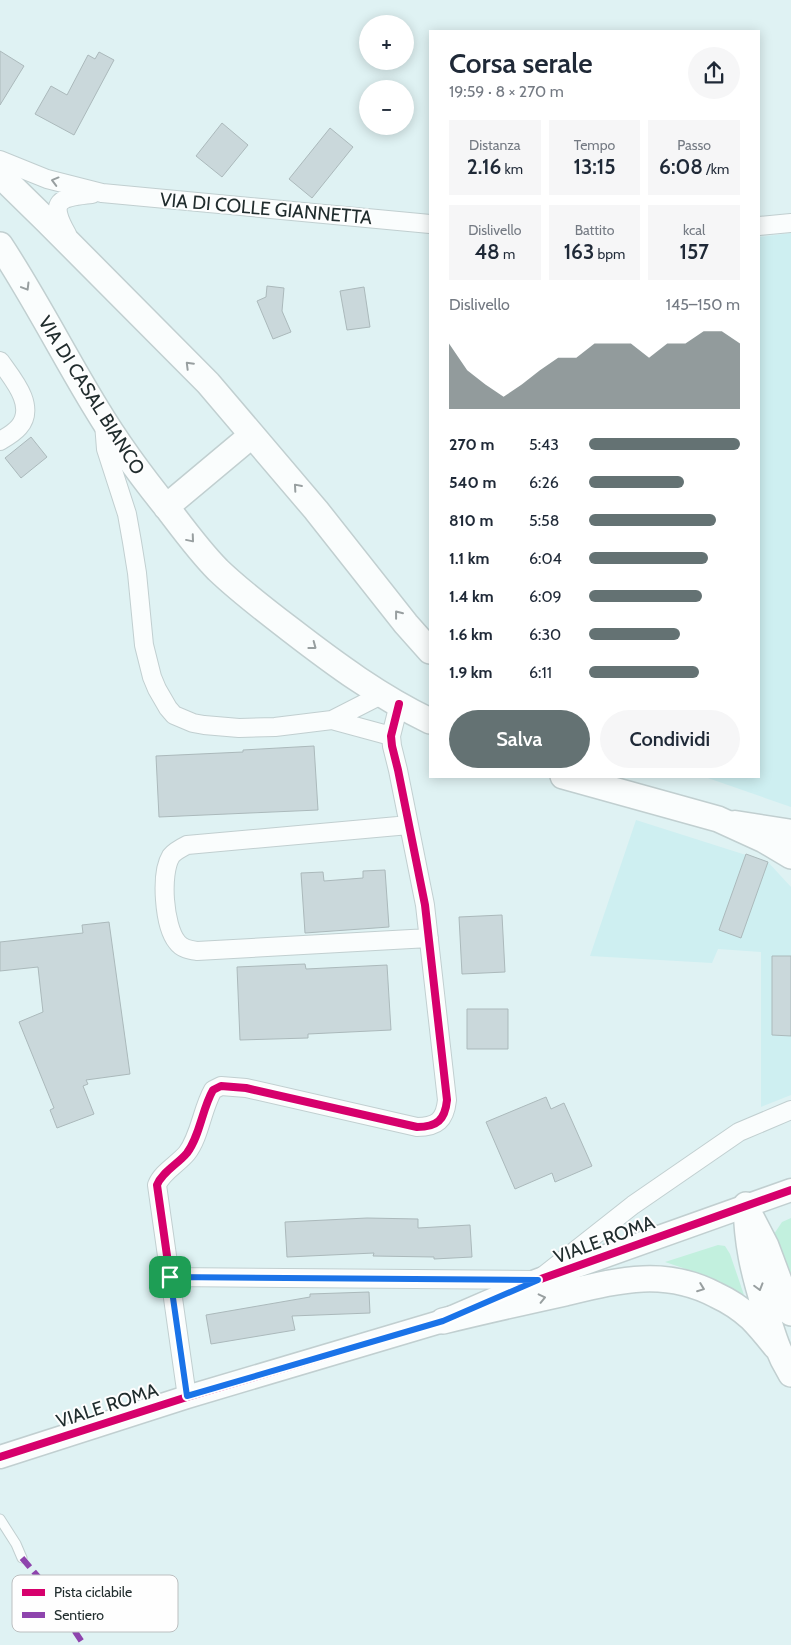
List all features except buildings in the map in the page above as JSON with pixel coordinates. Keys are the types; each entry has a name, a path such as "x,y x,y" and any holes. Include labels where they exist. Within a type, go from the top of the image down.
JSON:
{"main road":[{"path":"0,175 208,384 316,510 406,624 429,650"},
{"name":"VIA DI CASAL BIANCO","path":"0,245 104,420 138,471 218,570 337,665 429,720"},
{"path":"166,507 252,435"},
{"path":"570,778 718,819 764,840 791,856"},
{"path":"610,778 649,801"},
{"path":"746,1205 766,1246 791,1313"},
{"path":"746,1205 749,1250 776,1347"},
{"path":"443,1321 606,1283 636,1278 671,1279 696,1286 724,1299 750,1318 776,1347 791,1374"}],"street":[{"name":"VIA DI COLLE GIANNETTA","path":"0,160 47,179 102,193 429,224"},
{"name":"VIA DI COLLE GIANNETTA","path":"76,250 58,217 57,210 60,203 63,199 71,196 102,193"},
{"path":"760,226 791,223"},
{"path":"0,361 20,390 25,403 23,421 18,429 0,441"},
{"path":"104,420 106,449 127,514 135,557 144,646 152,677 168,708 174,715 193,723 239,728 274,727 332,720 391,699 391,736 425,905 447,1100 442,1120 429,1126 417,1127 246,1088 225,1086 217,1087 213,1090 191,1148 159,1180 157,1185 187,1396"},
{"path":"332,720 391,736"},
{"path":"718,819 791,831"},
{"path":"409,825 187,845 178,849 172,856 167,868 168,921 178,944 188,950 197,951 429,938"},
{"path":"170,1277 538,1280 633,1206 739,1132 791,1110"},
{"name":"VIALE ROMA","path":"0,1457 187,1396 443,1321 538,1280 791,1190"}],"lane":[{"path":"0,1519 16,1544 22,1558"}],"shaded area":[{"path":"791,233 791,807 708,778 760,778 760,237"},
{"path":"636,820 768,862 791,887 791,1095 761,1107 761,952 718,949 712,963 590,956"}],"green space":[{"path":"791,1218 791,1278 774,1234 782,1222"},
{"path":"718,1245 725,1246 730,1254 744,1295 704,1275 665,1262"}],"marked path":[{"path":"22,1558 37,1575"},
{"path":"75,1632 84,1645"}],"cycle path":[{"path":"187,1397 157,1185 166,1172 187,1153 198,1131 213,1090 221,1086 246,1088 417,1127 435,1124 442,1117 446,1107 447,1100 425,905 392,746 391,736 399,704"},
{"path":"0,1457 187,1397 443,1321 538,1280 791,1190"}],"route":[{"path":"170,1277 538,1280 443,1321 187,1396 170,1277"}]}
